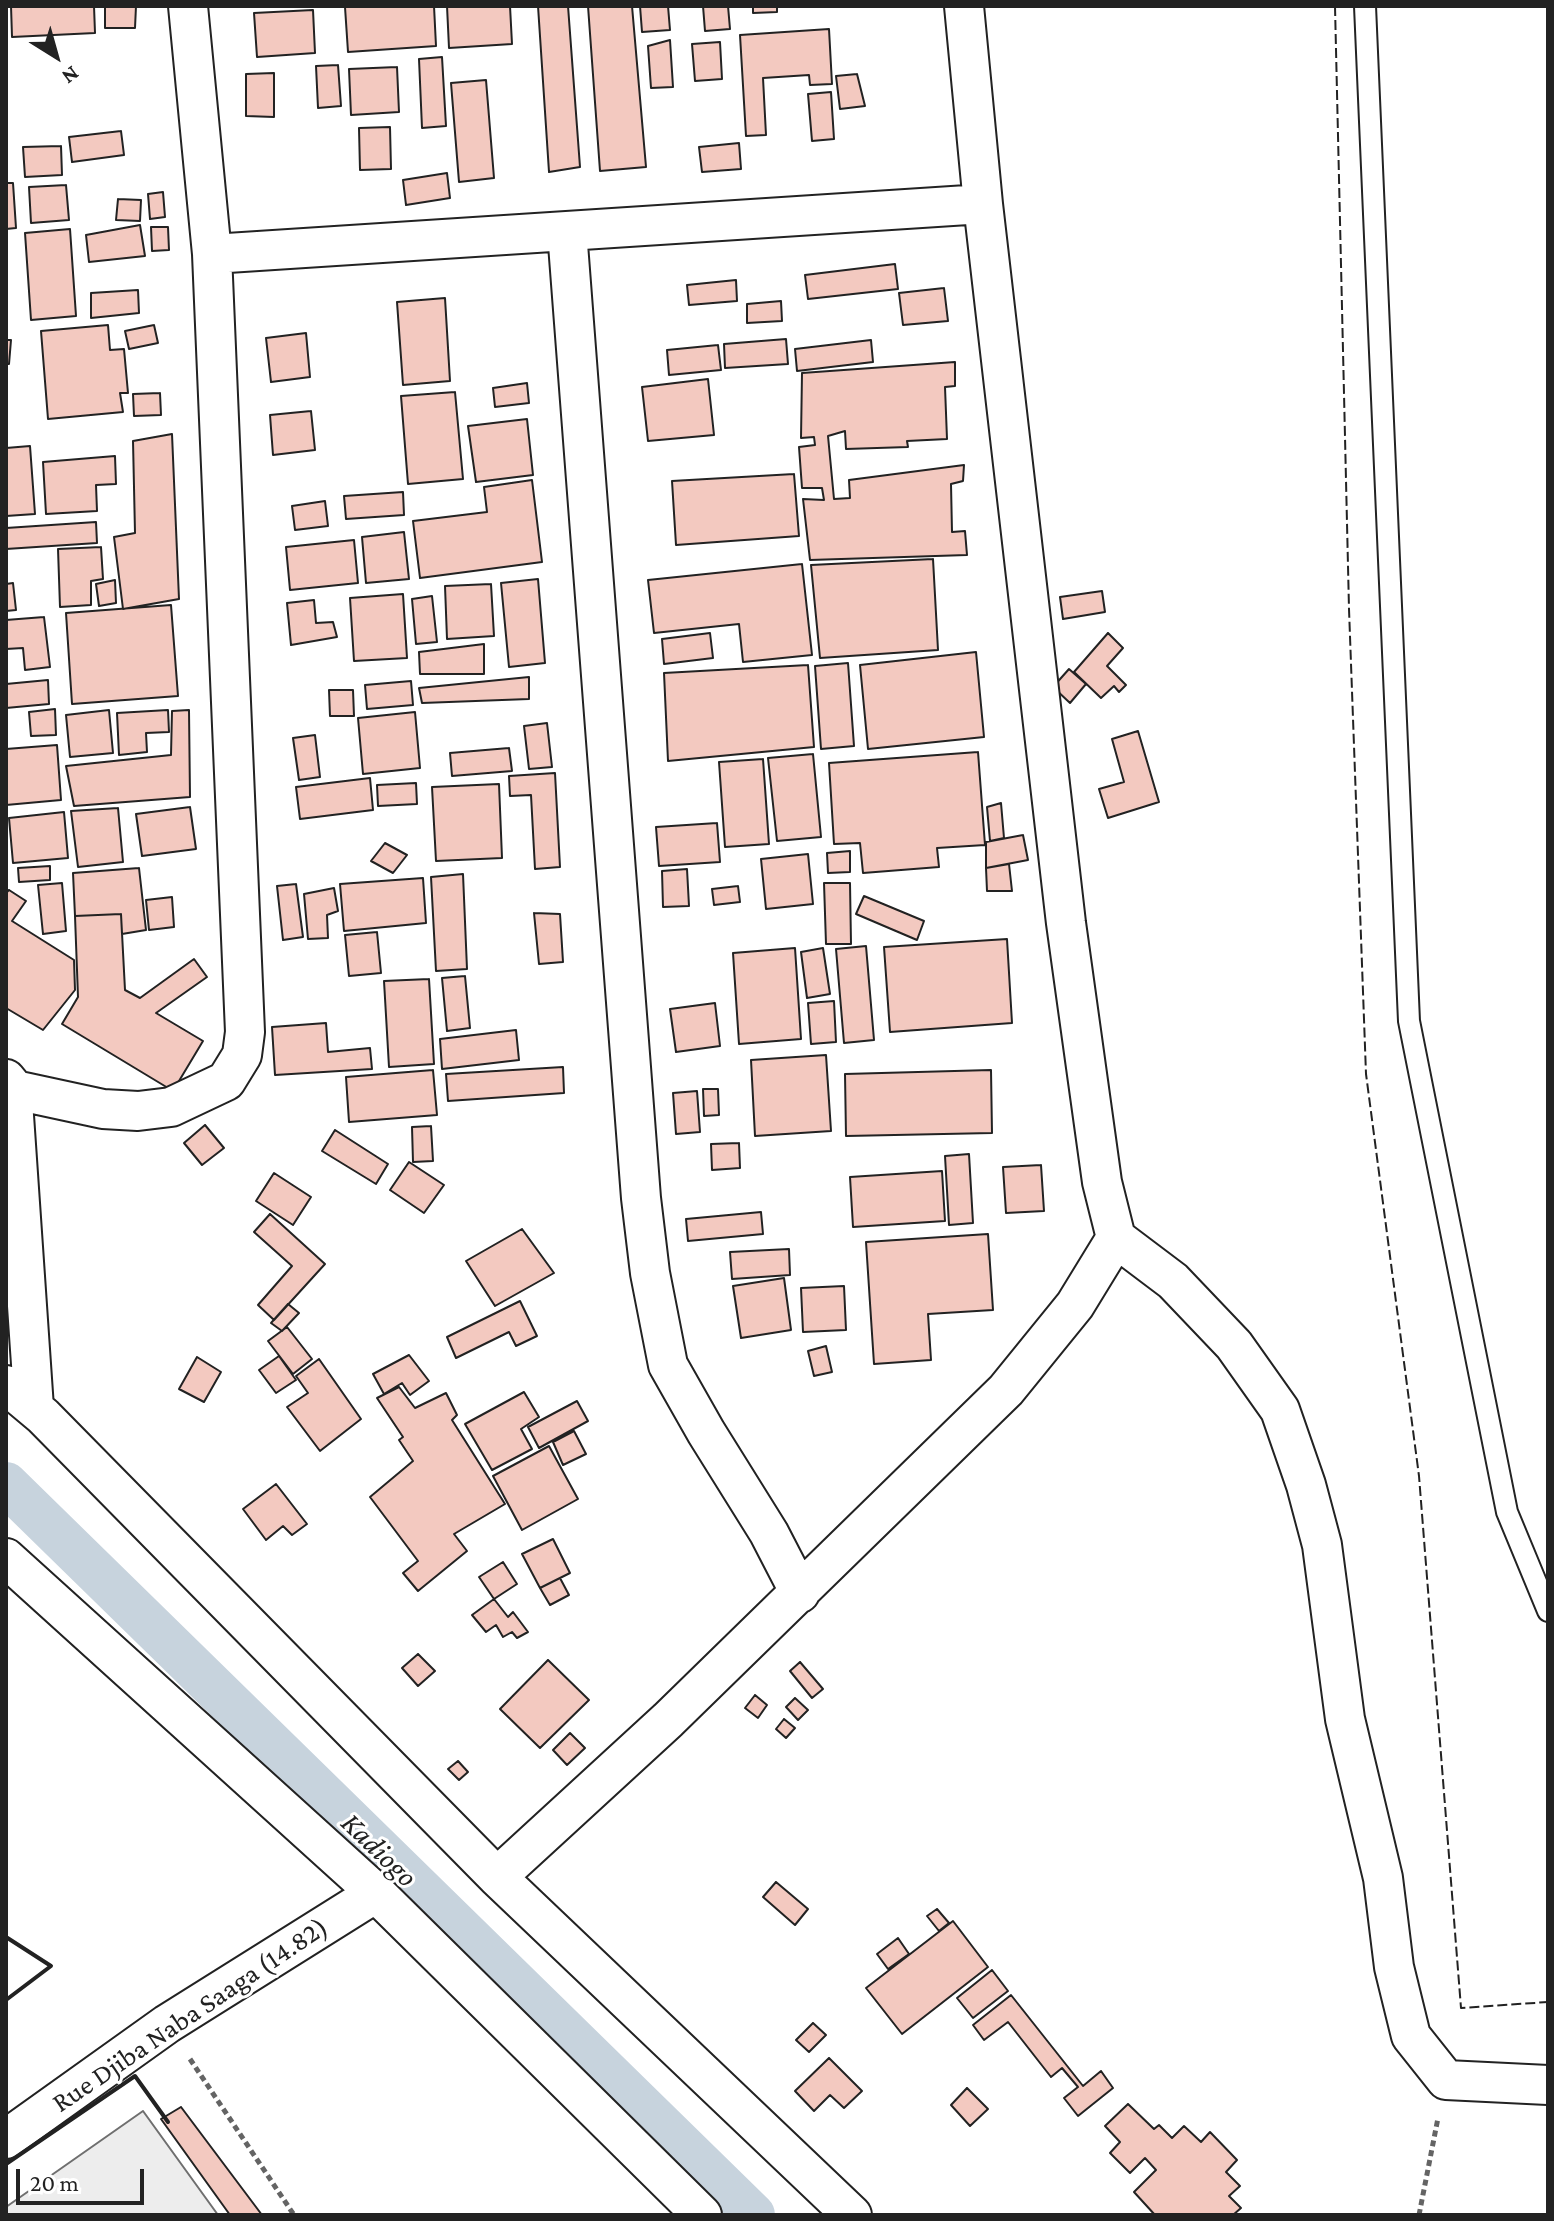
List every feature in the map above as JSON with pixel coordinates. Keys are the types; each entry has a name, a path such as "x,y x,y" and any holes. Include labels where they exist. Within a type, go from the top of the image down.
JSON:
{"street":[{"path":"188,6 212,254 245,1032 242,1055 226,1081 171,1107 138,1111 103,1109 10,1085 13,1101 20,1397 497,1877 852,2215"},
{"path":"964,6 983,204 1066,923 1102,1182 1116,1238 1173,1281 1234,1345 1280,1410 1306,1485 1322,1545 1345,1719 1383,1878 1394,1967 1411,2036 1446,2080 1548,2085"},
{"path":"212,254 983,204"},
{"path":"567,231 641,1198 650,1273 668,1365 769,1533 800,1593"},
{"path":"497,1877 668,1720 1006,1390 1075,1305 1116,1238"},
{"path":"6,1558 376,1893 702,2215"},
{"name":"Rue Djiba Naba Saaga (14.82)","path":"6,2139 167,2024 376,1893"}],"lane":[{"path":"1365,6 1409,1021 1507,1512 1548,1611"}],"path":[{"path":"167,2024 294,2215"},
{"path":"1419,2215 1446,2080"}],"shaded area":[{"path":"143,2111 218,2215 6,2215 6,2207"}],"building":[{"path":"11,6 94,6 95,33 12,37"},
{"path":"105,6 136,6 135,28 105,28"},
{"path":"434,6 436,46 348,52 345,7"},
{"path":"447,6 510,6 512,44 449,48"},
{"path":"538,6 568,6 580,167 549,172"},
{"path":"588,6 632,6 646,167 600,171"},
{"path":"640,6 668,6 670,30 642,32"},
{"path":"703,6 728,6 730,29 705,31"},
{"path":"753,6 777,6 777,12 753,13"},
{"path":"313,10 315,53 257,57 254,13"},
{"path":"829,29 832,84 810,85 809,75 763,78 766,135 746,136 740,35"},
{"path":"670,40 673,87 651,88 648,46"},
{"path":"720,42 722,79 695,81 692,44"},
{"path":"442,57 446,126 422,128 419,59"},
{"path":"338,65 341,106 318,108 316,66"},
{"path":"397,67 399,112 351,115 349,69"},
{"path":"274,73 274,117 246,116 246,74"},
{"path":"857,74 865,106 840,109 836,76"},
{"path":"486,80 494,178 459,182 451,83"},
{"path":"831,92 834,139 812,141 808,94"},
{"path":"390,127 391,169 360,170 359,128"},
{"path":"121,131 124,155 72,162 69,137"},
{"path":"739,143 741,169 702,172 699,147"},
{"path":"61,146 62,175 25,177 23,147"},
{"path":"447,173 450,198 406,205 403,180"},
{"path":"6,183 13,183 16,228 6,229"},
{"path":"66,185 69,220 31,223 29,187"},
{"path":"163,192 165,217 150,219 148,194"},
{"path":"118,199 141,200 140,221 116,220"},
{"path":"140,225 145,256 89,262 86,235"},
{"path":"151,227 168,227 169,250 152,251"},
{"path":"70,229 76,316 31,320 25,233"},
{"path":"895,264 898,289 808,299 805,275"},
{"path":"736,280 737,301 689,305 687,285"},
{"path":"944,288 948,321 903,325 899,293"},
{"path":"138,290 139,313 91,318 91,293"},
{"path":"445,298 450,381 403,385 397,302"},
{"path":"781,301 782,321 747,323 747,304"},
{"path":"108,325 110,350 124,349 128,393 120,393 123,412 48,419 41,331"},
{"path":"154,325 158,343 129,349 125,331"},
{"path":"306,333 310,377 271,382 266,338"},
{"path":"786,339 788,364 725,368 724,344"},
{"path":"6,340 11,340 9,364 6,364"},
{"path":"871,340 873,362 797,371 795,349"},
{"path":"718,345 721,370 669,375 667,350"},
{"path":"955,362 955,386 945,387 947,439 907,441 908,447 846,449 845,431 828,436 834,499 850,498 849,480 964,465 963,481 951,484 952,532 965,531 967,555 810,560 803,499 824,500 822,488 802,488 799,447 815,445 814,437 801,438 802,373"},
{"path":"708,379 714,435 648,441 642,387"},
{"path":"527,383 529,403 495,407 493,388"},
{"path":"455,392 463,479 408,484 401,396"},
{"path":"160,393 161,415 134,416 133,394"},
{"path":"311,411 315,450 273,455 270,415"},
{"path":"527,419 533,475 476,482 468,426"},
{"path":"172,434 179,599 123,609 114,537 135,533 133,441"},
{"path":"30,446 35,514 6,516 6,448"},
{"path":"115,456 116,484 96,485 97,511 46,514 43,462"},
{"path":"794,474 799,536 676,545 672,481"},
{"path":"532,480 542,562 420,578 413,521 487,512 484,487"},
{"path":"403,492 404,515 346,519 344,496"},
{"path":"325,501 328,526 295,530 292,506"},
{"path":"96,522 97,543 6,549 6,528"},
{"path":"404,532 409,579 366,583 362,537"},
{"path":"354,540 358,583 290,590 286,547"},
{"path":"101,547 103,579 91,581 91,605 60,607 58,549"},
{"path":"933,559 938,650 820,658 811,565"},
{"path":"802,564 812,655 743,662 739,624 654,633 648,580"},
{"path":"538,579 545,663 509,667 501,583"},
{"path":"115,580 116,603 99,606 96,584"},
{"path":"13,583 16,610 6,611 6,584"},
{"path":"491,584 494,636 447,639 445,586"},
{"path":"1102,591 1105,612 1063,619 1060,597"},
{"path":"403,594 407,658 354,661 350,598"},
{"path":"432,596 437,642 416,644 412,599"},
{"path":"314,600 316,623 333,622 337,637 291,645 287,603"},
{"path":"171,605 178,696 72,704 66,613"},
{"path":"44,617 50,667 25,670 23,648 6,649 6,620"},
{"path":"710,633 713,658 664,664 662,639"},
{"path":"1108,633 1123,648 1107,666 1126,685 1119,692 1114,686 1101,698 1074,672"},
{"path":"484,644 484,674 420,674 419,652"},
{"path":"976,652 984,737 868,749 860,665"},
{"path":"848,663 854,746 821,749 815,666"},
{"path":"808,665 814,747 668,761 664,673"},
{"path":"1069,669 1086,684 1070,703 1053,687"},
{"path":"529,677 529,699 422,703 419,688"},
{"path":"48,680 49,704 6,708 6,684"},
{"path":"411,681 413,705 367,709 365,685"},
{"path":"329,690 353,690 354,716 330,716"},
{"path":"55,709 56,735 31,736 29,712"},
{"path":"109,710 113,753 70,757 66,715"},
{"path":"168,710 169,732 146,733 147,752 119,755 117,713"},
{"path":"189,710 190,797 74,806 66,766 171,755 172,711"},
{"path":"415,712 420,768 363,774 358,718"},
{"path":"547,723 552,767 529,769 524,726"},
{"path":"1138,731 1159,802 1108,818 1099,789 1124,782 1112,739"},
{"path":"315,735 320,777 299,780 293,738"},
{"path":"57,745 61,800 6,805 6,749"},
{"path":"509,748 512,771 452,776 450,753"},
{"path":"978,752 985,845 937,848 939,867 863,873 860,843 834,844 829,763"},
{"path":"813,754 821,837 777,841 768,758"},
{"path":"763,759 769,844 725,847 719,762"},
{"path":"555,773 560,867 535,869 531,795 510,796 509,776"},
{"path":"370,778 373,810 300,819 296,787"},
{"path":"416,783 417,804 378,806 377,785"},
{"path":"499,784 502,858 436,861 432,787"},
{"path":"1001,803 1004,838 990,841 987,807"},
{"path":"190,807 196,849 142,856 136,814"},
{"path":"118,808 123,862 78,867 71,811"},
{"path":"64,812 68,858 13,863 9,818"},
{"path":"717,823 720,862 659,866 656,827"},
{"path":"1023,835 1028,860 986,868 986,842"},
{"path":"385,843 407,855 393,873 371,861"},
{"path":"850,851 850,872 828,873 827,853"},
{"path":"808,854 813,904 766,909 761,859"},
{"path":"1009,864 1012,891 987,891 986,868"},
{"path":"50,866 50,880 19,882 18,868"},
{"path":"139,868 146,930 122,934 121,914 75,916 73,873"},
{"path":"687,869 689,906 663,907 662,871"},
{"path":"463,874 467,969 436,971 431,877"},
{"path":"423,878 426,923 344,931 340,884"},
{"path":"62,883 66,931 43,934 38,885"},
{"path":"824,883 850,883 851,944 826,944"},
{"path":"296,884 303,937 283,940 277,886"},
{"path":"738,886 740,902 714,905 712,889"},
{"path":"334,888 338,911 327,915 328,938 308,939 304,894"},
{"path":"9,890 26,901 12,921 74,960 75,990 43,1030 6,1008 6,893"},
{"path":"864,896 924,921 917,940 856,914"},
{"path":"172,897 174,927 149,930 146,900"},
{"path":"534,913 560,914 563,962 539,964"},
{"path":"121,914 125,990 140,998 194,959 207,977 156,1013 203,1041 173,1091 62,1024 78,997 75,916"},
{"path":"377,932 381,973 349,976 345,935"},
{"path":"1007,939 1012,1023 890,1032 884,947"},
{"path":"866,946 874,1040 844,1043 836,949"},
{"path":"795,948 801,1039 739,1044 733,953"},
{"path":"823,948 830,994 807,998 801,952"},
{"path":"465,976 470,1028 447,1031 442,978"},
{"path":"429,979 434,1064 389,1067 384,981"},
{"path":"834,1001 836,1042 811,1044 808,1003"},
{"path":"715,1003 720,1046 676,1052 670,1009"},
{"path":"326,1023 328,1052 370,1048 372,1069 275,1075 272,1027"},
{"path":"516,1030 519,1060 442,1069 440,1039"},
{"path":"826,1055 831,1131 755,1136 751,1060"},
{"path":"563,1067 564,1093 448,1101 446,1074"},
{"path":"433,1070 437,1115 349,1122 346,1077"},
{"path":"991,1070 992,1133 846,1136 845,1074"},
{"path":"703,1089 718,1089 719,1115 704,1116"},
{"path":"697,1091 700,1132 676,1134 673,1093"},
{"path":"205,1125 224,1148 202,1165 184,1143"},
{"path":"431,1126 433,1161 413,1162 412,1127"},
{"path":"335,1130 388,1164 376,1184 322,1151"},
{"path":"739,1143 740,1168 712,1170 711,1144"},
{"path":"969,1154 973,1223 949,1225 945,1156"},
{"path":"409,1162 444,1185 424,1213 390,1190"},
{"path":"1041,1165 1044,1211 1006,1213 1003,1167"},
{"path":"942,1171 945,1221 853,1227 850,1177"},
{"path":"274,1173 311,1197 293,1225 256,1201"},
{"path":"761,1212 763,1234 688,1241 686,1219"},
{"path":"270,1214 325,1264 274,1320 258,1305 292,1266 254,1232"},
{"path":"522,1229 554,1273 495,1306 466,1261"},
{"path":"988,1234 993,1310 928,1314 931,1360 874,1364 866,1242"},
{"path":"789,1249 790,1275 732,1279 730,1252"},
{"path":"784,1278 791,1330 741,1338 733,1286"},
{"path":"844,1286 846,1330 803,1332 801,1288"},
{"path":"520,1301 537,1336 516,1346 509,1332 456,1358 447,1337"},
{"path":"288,1304 299,1313 282,1331 271,1323"},
{"path":"287,1327 312,1359 293,1374 268,1341"},
{"path":"826,1346 832,1372 814,1376 808,1351"},
{"path":"409,1355 429,1381 410,1395 402,1383 384,1394 373,1374"},
{"path":"279,1356 296,1380 276,1393 259,1370"},
{"path":"197,1357 221,1372 204,1402 179,1389"},
{"path":"319,1359 361,1419 320,1451 287,1407 308,1393 296,1376"},
{"path":"399,1387 415,1408 446,1393 457,1415 452,1420 505,1504 454,1534 467,1551 418,1591 403,1573 418,1561 370,1497 413,1461 399,1440 403,1437 377,1398"},
{"path":"524,1392 539,1417 521,1429 532,1449 492,1470 465,1424"},
{"path":"577,1401 588,1421 539,1448 528,1427"},
{"path":"574,1431 586,1454 563,1465 553,1442"},
{"path":"549,1446 578,1499 522,1530 493,1476"},
{"path":"276,1484 307,1524 292,1535 283,1526 266,1540 243,1509"},
{"path":"553,1539 570,1573 540,1588 522,1554"},
{"path":"503,1562 517,1584 494,1599 479,1577"},
{"path":"560,1578 569,1595 550,1605 540,1588"},
{"path":"494,1599 508,1617 513,1612 528,1632 517,1638 512,1632 503,1637 496,1625 486,1632 472,1615"},
{"path":"418,1654 435,1671 418,1686 402,1668"},
{"path":"548,1660 589,1700 540,1748 500,1709"},
{"path":"800,1662 823,1689 812,1698 790,1671"},
{"path":"755,1695 767,1705 758,1718 745,1708"},
{"path":"795,1698 808,1710 798,1720 786,1707"},
{"path":"784,1719 795,1728 786,1738 776,1729"},
{"path":"570,1733 585,1748 567,1765 553,1750"},
{"path":"458,1761 468,1772 459,1780 448,1769"},
{"path":"776,1882 808,1909 795,1925 763,1897"},
{"path":"937,1909 949,1923 939,1931 927,1916"},
{"path":"953,1921 988,1967 902,2034 866,1988"},
{"path":"898,1938 909,1954 888,1969 877,1954"},
{"path":"992,1970 1008,1991 973,2018 957,1998"},
{"path":"1011,1995 1083,2086 1101,2071 1113,2088 1078,2116 1064,2098 1078,2087 1062,2068 1051,2077 1008,2022 984,2040 973,2025"},
{"path":"813,2023 826,2035 809,2052 796,2040"},
{"path":"829,2058 862,2091 844,2108 830,2095 814,2111 795,2091"},
{"path":"967,2088 988,2109 970,2126 951,2105"},
{"path":"1128,2104 1154,2129 1159,2125 1172,2138 1184,2126 1201,2142 1210,2132 1237,2160 1226,2172 1240,2186 1229,2196 1241,2208 1233,2215 1155,2215 1134,2192 1156,2170 1145,2158 1130,2173 1110,2153 1120,2142 1105,2126"},
{"path":"181,2107 262,2215 230,2215 161,2119"}],"waterway":[{"name":"Kadiogo","path":"6,1484 753,2215"}],"fence":[{"path":"1335,6 1349,609 1366,1074 1419,1476 1461,2008 1548,2002"}],"wall":[{"path":"6,1937 51,1966 6,2000"},
{"path":"6,2164 135,2076 168,2122"}]}
